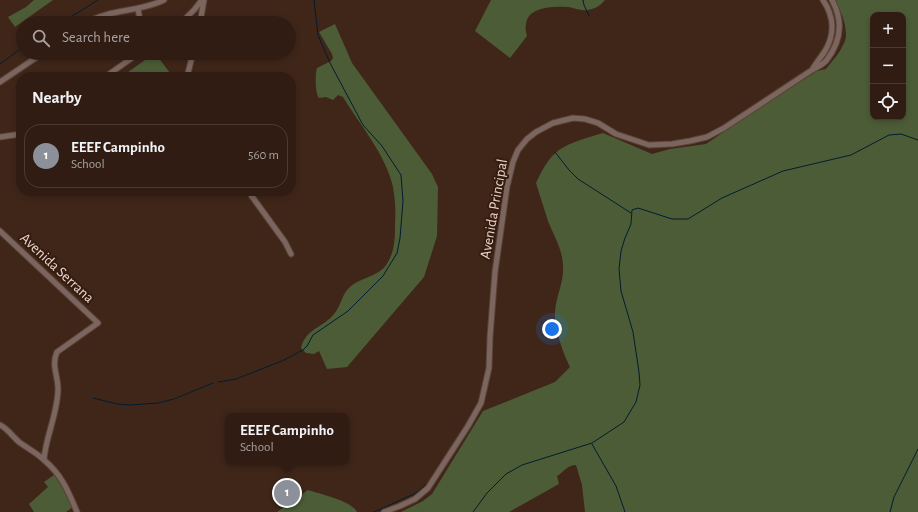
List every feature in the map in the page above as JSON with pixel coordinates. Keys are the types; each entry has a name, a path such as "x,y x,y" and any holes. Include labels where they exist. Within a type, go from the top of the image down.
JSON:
{"street":[{"path":"103,16 138,9 164,0"},
{"path":"188,16 203,0"},
{"path":"201,16 203,0"},
{"name":"Avenida Principal","path":"812,70 815,63 825,51 833,28 832,17 823,0"},
{"name":"Avenida Principal","path":"384,512 415,499 428,488 481,403 489,368 495,272 507,187 512,162 518,150 527,139 536,132 554,123 573,118 585,119 598,123 622,136 649,145 672,144 707,137 724,128 826,62 839,38 840,29 837,8 832,0"},
{"path":"138,9 139,16"},
{"path":"0,82 32,60"},
{"path":"112,72 129,60"},
{"path":"188,72 191,60"},
{"path":"2,136 16,135"},
{"path":"252,196 285,242 291,254"},
{"name":"Avenida Serrana","path":"0,231 98,323 57,352 54,363 58,388 44,459"},
{"path":"0,425 4,427 18,442 44,459 60,474 69,490 77,512"}],"green space":[{"path":"34,0 53,0 30,16 16,16 15,27 8,17 26,7"},
{"path":"491,0 605,0 597,7 587,10 568,7 550,7 537,10 528,18 526,24 527,36 510,58 475,31"},
{"path":"835,0 918,0 918,512 585,512 582,485 576,465 573,465 557,476 559,484 509,512 401,512 423,501 432,494 483,411 555,382 570,367 560,340 555,318 563,273 562,255 548,221 536,183 552,157 559,150 569,145 603,133 652,154 670,149 706,144 757,109 817,71 826,69 840,51 845,40 846,28"},
{"path":"335,24 352,63 432,174 438,187 437,236 424,277 347,367 327,369 319,351 314,354 306,353 301,348 303,341 311,332 330,319 339,307 345,292 351,286 385,267 390,257 395,239 393,187 385,163 372,140 343,97 338,95 333,100 326,97 319,98 318,96 316,84 317,68 331,61 333,58 319,32"},
{"path":"145,60 160,60 169,72 128,72"},
{"path":"54,475 57,476 73,507 66,512 34,512 29,504 48,487 44,482"},
{"path":"308,490 349,504 357,512 277,512"}],"waterway":[{"path":"72,16 98,0"},
{"path":"218,382 236,379 282,361 303,350 313,335 348,311 383,276 397,253 400,238 403,201 401,175 382,146 363,125 330,63 318,35 314,0"},
{"path":"583,0 589,16"},
{"path":"0,64 16,52"},
{"path":"473,512 487,493 506,474 522,465 592,443 624,422 636,402 640,385 639,372 633,332 621,291 619,269 621,251 631,224 632,210 638,208 672,219 688,219 722,198 783,171 851,155 889,135 901,134 918,140"},
{"path":"555,152 578,179 631,213"},
{"path":"93,398 117,404 130,405 158,403 174,399 213,383"},
{"path":"592,444 616,486 625,512"},
{"path":"890,512 894,497 918,449"},
{"path":"374,512 416,493 430,481"}],"place":[{"name":"EEEF Campinho","path":"287,493"}]}
